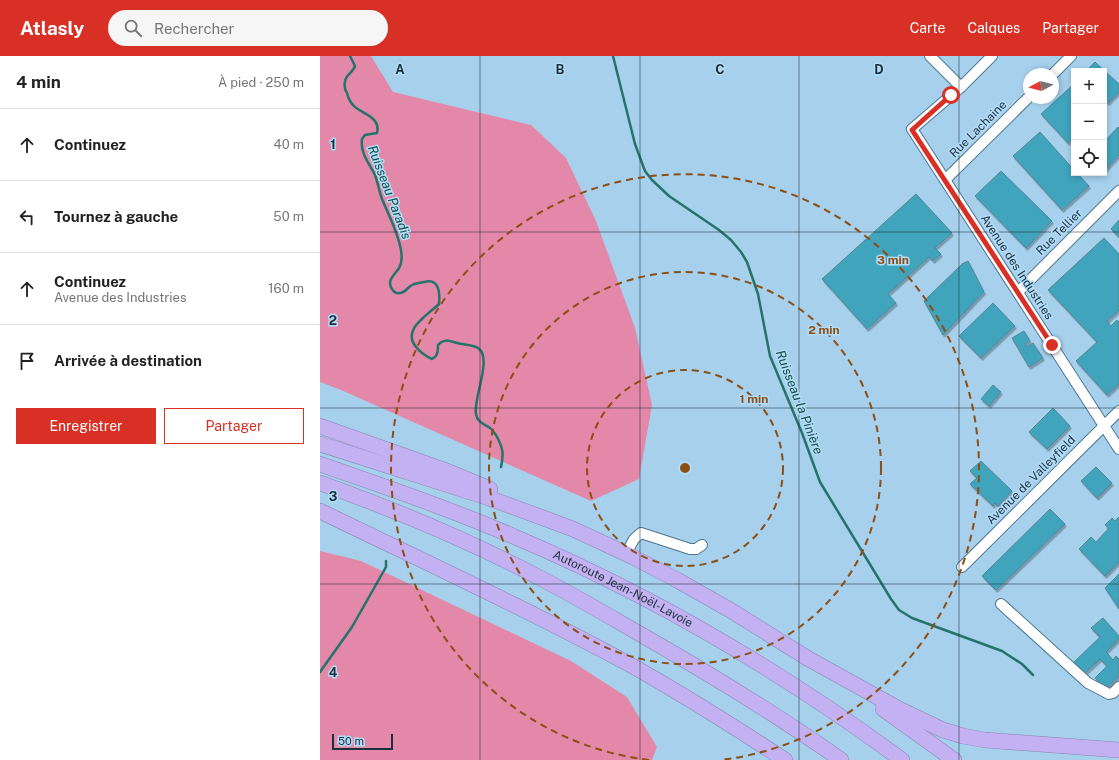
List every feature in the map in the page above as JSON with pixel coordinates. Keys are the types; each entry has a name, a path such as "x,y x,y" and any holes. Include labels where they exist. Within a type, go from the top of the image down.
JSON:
{"highway":[{"path":"320,426 470,480 558,520 572,529"},
{"path":"320,444 503,503 572,529 626,554 677,580 730,610 807,658 889,713 954,760"},
{"name":"Autoroute Jean-Noël-Lavoie","path":"320,464 489,526 557,555 614,583 716,638 845,719 902,760"},
{"path":"320,483 422,522 543,579 722,681 774,714 841,760"},
{"path":"320,511 532,614 627,663 701,706 785,760"},
{"path":"320,522 373,537"},
{"path":"807,658 905,712 952,733 973,739 1007,743 1119,750"}],"street":[{"path":"930,56 961,87 992,56"},
{"path":"1059,68 1071,56"},
{"name":"Avenue des Industries","path":"961,87 912,130 1119,449"},
{"name":"Rue Lachaine","path":"945,180 1023,103"},
{"name":"Rue Tellier","path":"1018,292 1119,190"},
{"name":"Avenue de Valleyfield","path":"962,567 1119,411"},
{"path":"626,554 634,539 641,534 690,549 696,549 702,545"},
{"path":"1001,604 1088,683 1109,694 1113,693 1119,687"}],"shaded area":[{"path":"320,56 371,56 393,92 531,125 566,158 596,221 635,328 652,405 639,479 591,501 320,382"},
{"path":"320,551 361,561 571,661 627,697 657,747 652,760 320,760"}],"building":[{"path":"1095,62 1102,68 1089,68"},
{"path":"1107,73 1119,84 1119,92 1108,103"},
{"path":"1071,87 1071,140 1068,143 1041,114 1052,104 1059,104 1059,98"},
{"path":"1118,127 1119,128 1119,155 1107,168 1107,140"},
{"path":"1040,132 1071,167 1071,176 1080,176 1089,186 1062,210 1013,156"},
{"path":"1001,171 1052,221 1026,248 975,196"},
{"path":"916,194 952,233 935,248 941,254 933,261 929,257 888,294 896,303 867,329 822,279"},
{"path":"1119,220 1119,237 1111,229"},
{"path":"1104,238 1119,254 1119,310 1107,321 1111,326 1117,320 1119,322 1119,384 1107,395 1076,361 1097,342 1048,290"},
{"path":"968,261 984,292 943,335 924,301 962,264"},
{"path":"993,303 1015,326 981,358 959,336"},
{"path":"1024,331 1030,341 1025,344 1027,347 1033,343 1043,358 1029,367 1012,338"},
{"path":"993,385 1001,392 989,406 981,399"},
{"path":"1053,408 1070,426 1047,449 1029,432"},
{"path":"981,461 1012,491 998,506 995,503 993,506 970,484 977,478 970,471"},
{"path":"1096,467 1112,483 1097,498 1081,481"},
{"path":"1050,509 1065,524 996,590 982,576"},
{"path":"1119,517 1119,562 1105,576 1079,549 1091,537 1096,542 1109,528 1105,525 1112,518 1115,521"},
{"path":"1119,574 1119,609 1105,588"},
{"path":"1103,618 1119,636 1119,639 1106,652 1113,660 1116,656 1119,659 1119,676 1105,689 1095,678 1107,666 1100,659 1083,675 1073,663 1100,637 1091,628"}],"waterway":[{"name":"Ruisseau Paradis","path":"350,56 355,66 346,79 345,89 353,105 370,116 376,123 377,133 365,135 362,139 362,149 375,175 382,199 396,230 400,243 402,257 401,264 392,278 390,286 398,293 402,293 414,284 429,281 433,282 438,287 439,304 418,323 412,335 413,341 418,350 432,359 437,355 438,345 443,341 447,341 473,346 478,348 482,353 484,360 482,379 477,398 476,414 479,421 492,430 496,435 502,451 501,467"},
{"name":"Ruisseau la Pinière","path":"613,56 635,144 645,171 669,196 719,230 731,240 747,262 758,294 770,356 802,433 820,482 891,599 899,610 912,618 1002,651 1022,664 1033,675"},
{"name":"Ruisseau Paradis","path":"320,672 352,627 386,567 386,561"}],"route":[{"path":"951,95 912,130 1052,345"}]}
